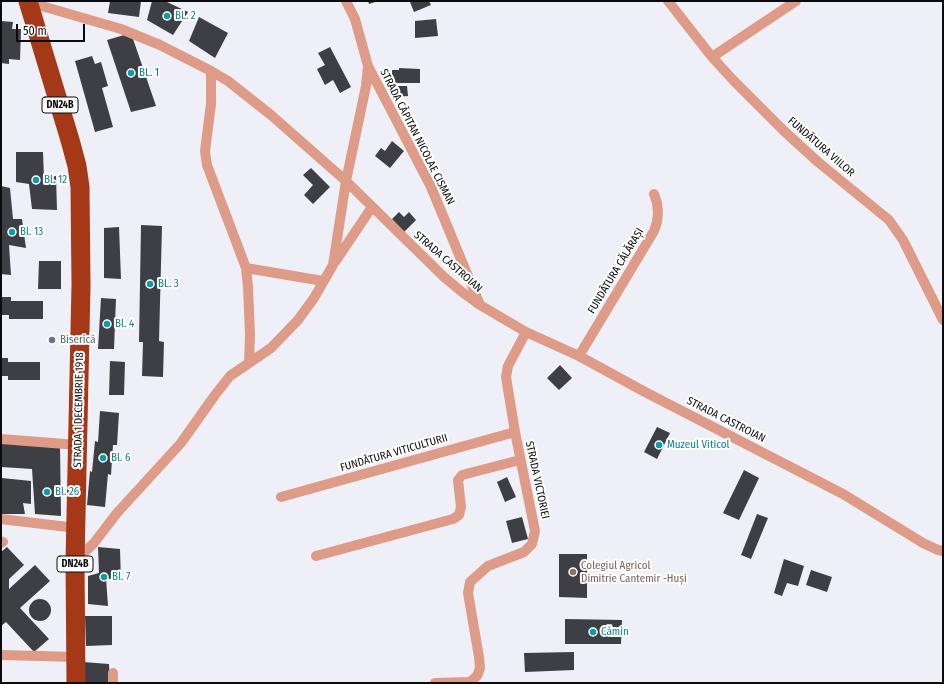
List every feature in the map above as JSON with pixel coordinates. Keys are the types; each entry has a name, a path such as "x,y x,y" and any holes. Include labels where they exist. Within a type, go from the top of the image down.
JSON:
{"highway":[{"name":"STRADA 1 DECEMBRIE 1918","path":"28,2 70,140 77,166 80,187 81,285 75,561 76,683"}],"street":[{"name":"STRADA CĂPITAN NICOLAE CISMAN","path":"346,1 355,19 368,66 431,187 480,305"},
{"name":"FUNDĂTURA VIILOR","path":"668,1 712,57 784,131 818,162 889,220 903,240 943,320"},
{"path":"712,57 796,1"},
{"name":"STRADA CASTROIAN","path":"28,2 121,29 160,45 228,81 271,115 346,181 428,262 462,292 480,305 526,332 579,356 645,392 843,494 888,523 941,552"},
{"path":"333,265 346,181 366,86 368,66"},
{"path":"211,71 211,104 205,151 207,165 246,268 250,335 248,363"},
{"name":"FUNDĂTURA CĂLĂRAȘI","path":"579,356 654,231 658,213 654,194"},
{"path":"75,561 94,543 117,513 180,443 222,385 234,372 271,348 298,320 314,298 333,265 372,207"},
{"path":"246,268 324,281"},
{"name":"STRADA VICTORIEI","path":"435,683 470,682 477,676 480,668 480,657 468,594 470,582 488,566 524,552 532,544 535,531 514,432 506,377 508,366 526,332"},
{"name":"FUNDĂTURA VITICULTURII","path":"281,498 514,432"},
{"path":"1,439 78,445"},
{"path":"316,556 453,520 459,515 461,507 458,480 462,476 520,460"},
{"path":"1,519 76,528"},
{"path":"1,655 76,656"}],"building":[{"path":"110,1 141,1 139,17 108,13"},
{"name":"BL. 2","path":"152,1 165,1 188,12 173,35 147,20"},
{"path":"368,1 378,1 369,4"},
{"path":"429,1 431,5 414,12 410,2"},
{"path":"199,17 228,33 215,58 189,41"},
{"path":"436,19 438,36 415,38 415,21"},
{"path":"1,21 13,22 12,29 21,29 20,60 9,59 9,64 1,63"},
{"name":"BL. 1","path":"131,33 156,106 131,112 107,40"},
{"path":"330,47 351,87 340,93 333,80 325,85 317,69 325,65 318,53"},
{"path":"92,56 95,64 101,62 108,86 102,88 113,127 95,132 75,61"},
{"path":"399,68 420,69 420,83 392,83 392,70 399,70"},
{"path":"392,86 407,86 408,96 392,97"},
{"path":"392,141 404,151 390,168 375,156 381,148 385,151"},
{"name":"Bl. 12","path":"16,152 43,152 44,178 56,176 57,210 32,209 29,184 16,182"},
{"path":"311,168 330,187 313,204 304,195 313,185 303,175"},
{"name":"Bl. 13","path":"1,186 10,188 13,219 22,219 26,248 9,245 11,275 1,274"},
{"path":"399,212 404,217 409,212 416,220 404,232 392,219"},
{"name":"BL. 3","path":"141,225 162,226 159,341 164,342 163,377 142,376 143,342 139,342"},
{"path":"119,227 121,279 104,278 104,228"},
{"path":"39,261 61,261 61,289 38,289"},
{"path":"1,297 11,297 11,301 43,301 43,319 9,319 9,315 1,315"},
{"name":"Bl. 4","path":"101,298 116,299 114,349 98,349"},
{"path":"1,358 8,358 8,362 40,362 40,380 8,380 8,376 1,376"},
{"path":"110,361 125,362 124,395 109,395"},
{"path":"560,365 572,378 559,390 547,378"},
{"name":"Bl. 6","path":"100,411 119,413 117,445 113,445 111,475 108,474 105,507 87,505 90,471 92,472 95,441 98,442"},
{"path":"657,427 670,433 657,459 644,452"},
{"name":"Bl. 26","path":"1,443 60,446 61,516 35,514 32,469 1,467"},
{"path":"744,470 759,478 739,520 723,513"},
{"path":"507,477 516,497 505,502 497,482"},
{"path":"2,478 31,481 31,504 23,503 25,514 1,514"},
{"path":"757,514 768,518 751,559 741,555"},
{"path":"522,517 528,539 512,543 506,521"},
{"path":"7,547 24,565 9,579 9,589 35,565 50,581 20,608 49,639 34,652 6,622 1,626 1,552"},
{"name":"Bl. 7","path":"98,547 120,549 121,581 106,578 108,606 88,604 88,576 99,573"},
{"path":"559,554 587,554 587,598 559,597"},
{"path":"784,559 804,566 798,586 787,583 782,596 774,593"},
{"path":"811,570 832,577 827,592 806,585"},
{"path":"40,599 48,602 51,610 48,618 40,621 32,618 29,610 32,602"},
{"path":"85,616 112,616 112,645 86,646"},
{"name":"Cămin","path":"565,619 622,620 621,644 565,644"},
{"path":"574,652 574,670 525,672 524,653"},
{"path":"83,662 109,664 110,683 83,683"}],"place":[{"name":"BL. 2","path":"167,16"},
{"name":"BL. 1","path":"131,73"},
{"name":"Bl. 12","path":"36,180"},
{"name":"Bl. 13","path":"12,232"},
{"name":"BL. 3","path":"150,284"},
{"name":"Bl. 4","path":"107,324"},
{"name":"Biserică","path":"52,340"},
{"name":"Muzeul Viticol","path":"659,445"},
{"name":"Bl. 6","path":"103,458"},
{"name":"Bl. 26","path":"47,492"},
{"name":"Colegiul Agricol Dimitrie Cantemir -Huși","path":"573,572"},
{"name":"Bl. 7","path":"104,577"},
{"name":"Cămin","path":"593,632"}]}
